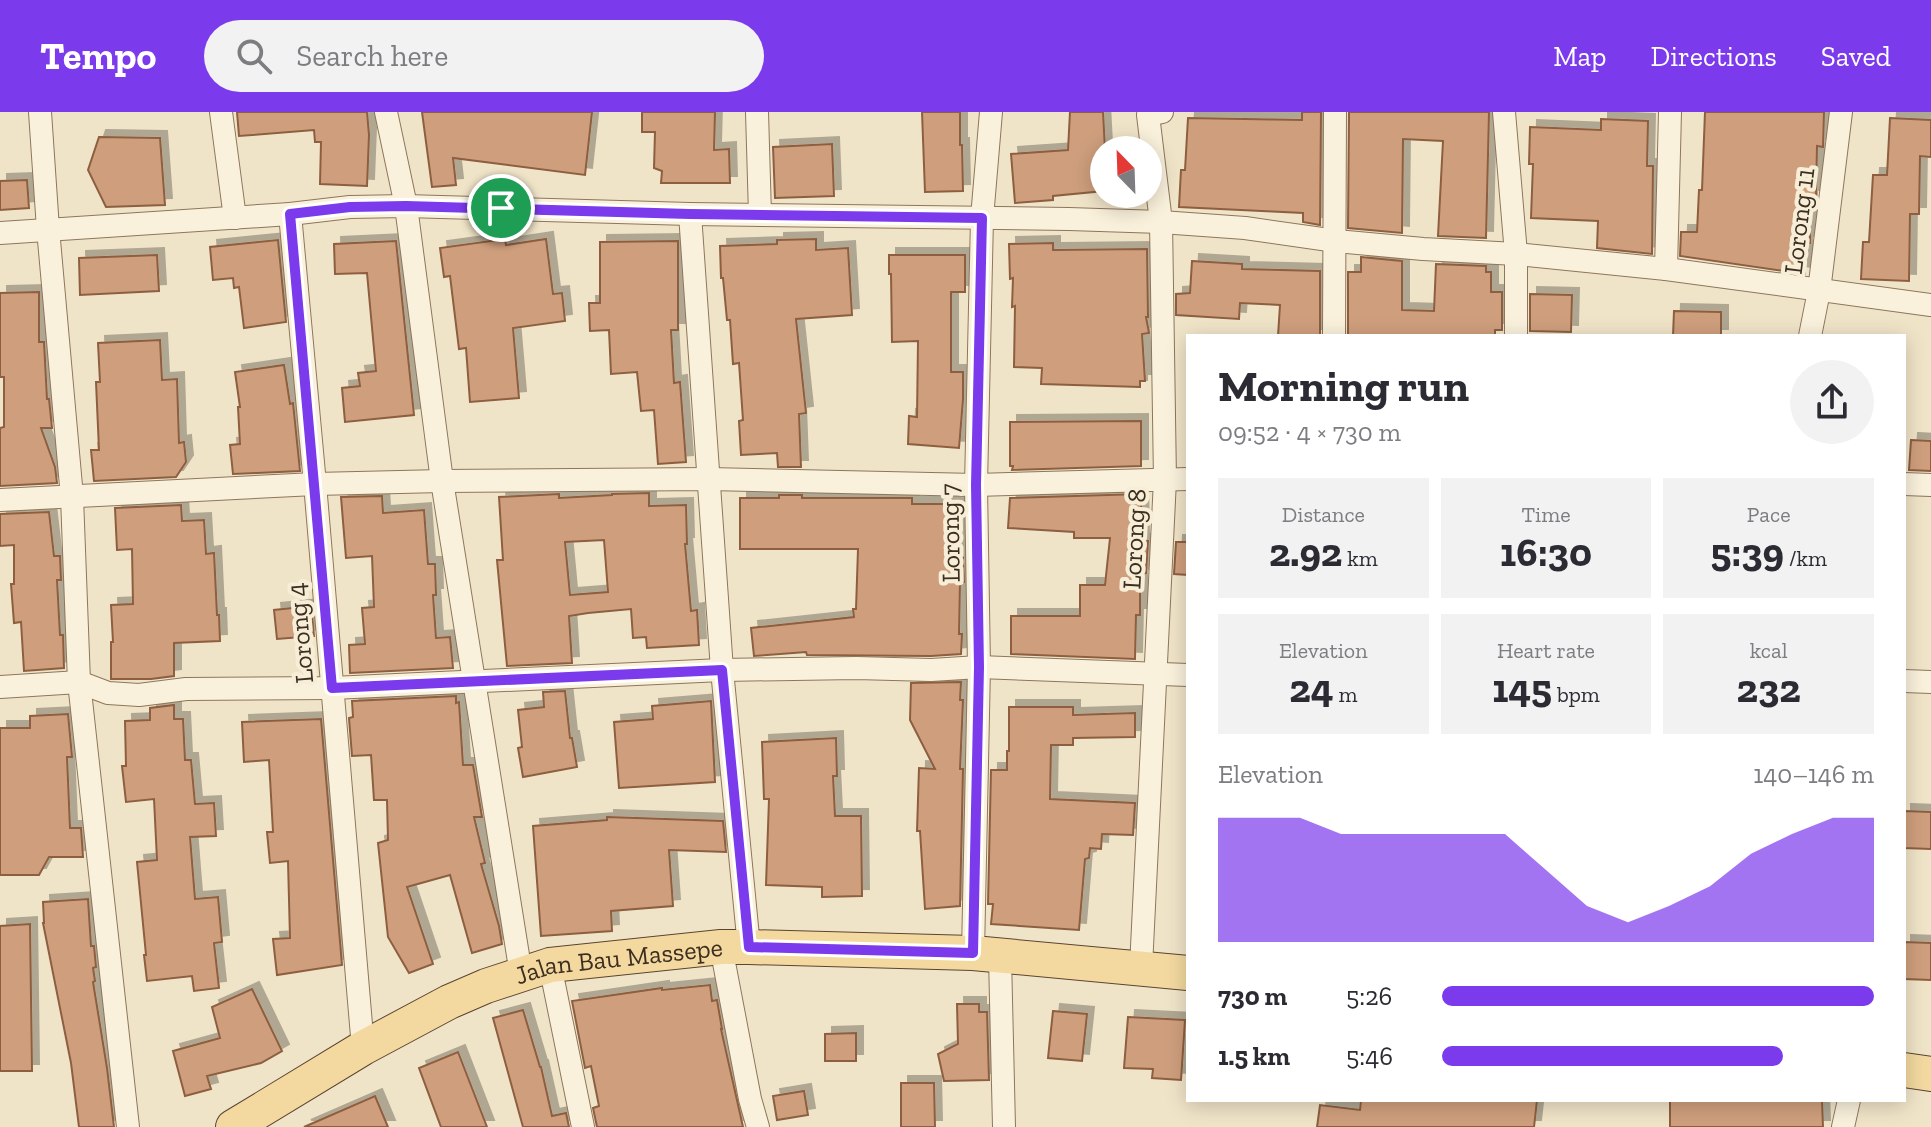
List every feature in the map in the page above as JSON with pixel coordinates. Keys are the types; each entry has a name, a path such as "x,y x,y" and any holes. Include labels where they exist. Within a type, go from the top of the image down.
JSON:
{"main road":[{"name":"Jalan Bau Massepe","path":"233,1127 363,1048 449,1002 536,969 735,947 986,955 1186,973"},
{"path":"1906,1070 1931,1074"}],"street":[{"path":"40,112 72,497 79,682 128,1127"},
{"path":"221,112 235,218"},
{"path":"386,112 406,206 442,481 475,681 536,969 583,1127"},
{"path":"757,112 760,215"},
{"name":"Lorong 7","path":"991,112 982,218 976,485 986,955 1004,1127"},
{"path":"1334,334 1335,112"},
{"path":"1504,112 1516,254 1516,334"},
{"path":"1666,269 1670,112"},
{"name":"Lorong 11","path":"1810,334 1819,291 1841,112"},
{"name":"Lorong 8","path":"1141,967 1165,480 1161,222 1155,113"},
{"path":"0,233 290,214 350,207 406,206 1161,222 1245,228 1336,241 1666,269 1931,305"},
{"name":"Lorong 4","path":"290,214 363,1048"},
{"path":"690,214 722,670 735,947 750,1099 758,1127"},
{"path":"0,500 315,484 442,481 709,479 976,485 1186,479"},
{"path":"1906,484 1931,485"},
{"path":"0,687 79,682 108,693 125,695 186,689 332,688 722,670 856,668 931,670 979,667 1186,675"},
{"path":"1906,681 1931,682"},
{"path":"1843,1127 1849,1102"}],"building":[{"path":"237,112 367,112 367,186 320,184 321,142 315,142 314,130 239,136"},
{"path":"422,112 592,112 585,175 453,158 456,185 432,187"},
{"path":"642,112 715,112 714,150 729,149 730,183 661,183 662,171 654,168 655,132 642,132"},
{"path":"922,112 960,112 963,191 925,192"},
{"path":"1070,112 1103,112 1104,136 1090,136 1090,192 1015,203 1011,154 1068,150"},
{"path":"1302,112 1321,112 1320,225 1303,222 1303,213 1179,207 1188,118 1302,120"},
{"path":"1349,112 1489,112 1486,238 1438,236 1443,141 1403,139 1402,233 1348,228"},
{"path":"1705,112 1824,112 1823,147 1817,146 1816,197 1810,197 1810,243 1805,243 1805,274 1680,256 1681,232 1697,232"},
{"path":"1890,118 1931,120 1931,157 1920,156 1919,214 1910,214 1909,281 1861,279 1863,242 1869,242 1873,175 1887,175"},
{"path":"1601,119 1648,121 1647,166 1653,166 1652,254 1597,248 1598,221 1531,218 1533,164 1529,164 1530,127 1601,130"},
{"path":"99,137 160,138 165,205 106,207 88,170"},
{"path":"832,144 834,196 775,198 773,147"},
{"path":"27,180 29,208 0,210 0,181"},
{"path":"505,239 506,245 546,239 553,294 562,293 565,321 513,328 519,398 470,402 466,348 459,349 450,276 444,277 440,248"},
{"path":"816,239 816,250 848,248 852,315 796,319 806,413 799,414 801,467 778,467 777,453 741,455 739,421 743,420 739,363 733,364 730,320 727,320 721,278 720,246"},
{"path":"278,240 286,322 244,328 239,287 234,288 233,278 213,280 210,247"},
{"path":"396,241 414,415 345,422 342,388 360,386 358,373 376,371 367,273 335,274 334,244"},
{"path":"678,241 678,330 671,330 674,383 680,382 686,462 658,464 654,410 641,411 637,372 611,374 609,330 590,331 589,303 600,303 600,242"},
{"path":"1053,243 1053,250 1147,249 1146,317 1149,333 1142,334 1145,381 1140,381 1140,387 1041,384 1042,368 1014,367 1015,306 1012,307 1009,244"},
{"path":"157,255 159,291 80,295 79,258"},
{"path":"889,255 965,255 965,292 951,292 951,372 963,372 959,448 908,444 909,416 917,417 918,341 892,342"},
{"path":"1361,257 1402,261 1402,310 1434,311 1436,264 1486,266 1486,272 1491,272 1491,292 1502,292 1502,330 1495,330 1495,334 1348,334 1348,272 1361,272"},
{"path":"1192,261 1242,264 1242,269 1320,271 1320,334 1278,334 1280,305 1240,303 1239,319 1176,315 1176,294 1190,293"},
{"path":"39,292 39,342 44,342 52,428 41,428 55,467 57,483 0,486 4,377 0,377 0,293"},
{"path":"1530,294 1572,295 1571,332 1530,331"},
{"path":"1674,311 1721,312 1721,334 1673,334"},
{"path":"160,340 162,380 177,379 179,443 184,442 186,462 176,477 94,481 91,450 99,450 98,343"},
{"path":"284,365 290,404 293,403 300,471 233,474 230,445 240,444 240,407 235,372"},
{"path":"1141,421 1141,466 1012,470 1013,466 1010,466 1010,422"},
{"path":"1911,440 1931,441 1931,471 1909,470"},
{"path":"649,493 649,506 686,505 685,544 691,611 697,610 699,645 647,648 646,637 633,638 631,609 588,613 569,616 572,663 507,666 497,560 503,560 499,497 559,494 559,498","holes":["604,540 608,592 570,595 565,542"]},
{"path":"1141,494 1142,541 1148,541 1146,573 1140,576 1135,659 1011,654 1011,616 1080,616 1080,585 1105,585 1110,538 1074,538 1074,532 1008,528 1010,498"},
{"path":"779,495 802,495 802,498 912,498 912,504 958,504 959,558 963,558 964,582 960,582 961,654 807,655 806,652 754,656 751,628 854,617 853,609 856,609 858,549 740,549 740,498 779,498"},
{"path":"382,496 383,513 424,510 428,564 435,564 436,595 433,595 436,638 450,637 453,668 350,673 349,645 365,644 362,608 374,607 372,556 346,558 341,497"},
{"path":"181,505 182,521 204,520 206,554 214,553 220,641 174,643 174,676 111,679 111,605 133,604 132,549 117,550 115,508"},
{"path":"49,512 54,556 60,556 61,580 57,580 64,668 24,671 21,622 14,623 11,584 14,584 14,545 0,546 0,514"},
{"path":"1176,542 1186,542 1186,575 1174,574"},
{"path":"311,606 314,636 277,639 274,610"},
{"path":"961,682 960,906 925,909 920,831 917,831 919,768 935,769 910,720 911,683"},
{"path":"565,691 577,767 523,777 518,748 522,747 518,710 544,707 543,692"},
{"path":"456,696 463,765 473,765 482,817 474,817 485,863 481,864 502,944 472,953 450,875 407,887 433,964 409,973 388,937 378,843 388,840 387,800 374,800 371,755 352,756 349,718 353,717 352,701"},
{"path":"711,701 715,782 619,788 614,722 653,719 652,706"},
{"path":"174,705 174,719 183,719 185,760 191,760 195,804 214,803 216,836 190,837 195,899 218,897 222,942 214,943 219,988 194,991 192,976 147,981 137,862 157,860 154,799 126,802 122,766 126,766 125,721 150,720 150,708"},
{"path":"1009,707 1073,707 1073,715 1135,713 1135,737 1073,738 1073,745 1051,745 1050,799 1135,803 1133,835 1102,834 1101,849 1090,848 1089,858 1085,859 1079,930 991,924 993,904 988,904 991,770 1007,770"},
{"path":"68,714 72,757 67,757 70,828 81,828 83,857 49,857 39,875 0,875 0,728 30,728 30,716"},
{"path":"321,719 342,965 277,975 273,939 290,938 288,861 270,863 267,832 273,832 269,760 244,762 242,722"},
{"path":"836,738 837,776 833,776 835,816 861,816 862,896 822,897 822,887 766,885 769,799 764,799 762,742"},
{"path":"1906,811 1931,812 1931,849 1906,848"},
{"path":"607,817 723,821 726,852 669,850 673,906 611,911 612,931 541,936 533,826 607,820"},
{"path":"88,899 91,946 94,946 96,967 93,968 93,982 114,1127 79,1127 71,1063 43,923 43,902"},
{"path":"30,924 32,1071 0,1071 0,926"},
{"path":"1906,942 1931,943 1931,980 1906,979"},
{"path":"710,985 712,1001 717,1000 743,1127 597,1127 593,1108 599,1106 591,1066 585,1068 572,1001 662,988"},
{"path":"252,989 282,1051 261,1063 207,1076 211,1089 185,1096 173,1051 220,1038 212,1007"},
{"path":"957,1004 979,1004 979,1012 987,1012 989,1080 944,1081 938,1054 958,1044"},
{"path":"523,1010 552,1116 566,1113 569,1127 523,1127 493,1018"},
{"path":"1053,1011 1087,1014 1082,1061 1048,1058"},
{"path":"1128,1017 1185,1020 1181,1080 1152,1078 1153,1069 1124,1068"},
{"path":"856,1033 856,1061 825,1061 825,1034"},
{"path":"458,1052 487,1127 441,1127 419,1068"},
{"path":"901,1083 934,1083 935,1127 901,1127"},
{"path":"804,1091 808,1115 777,1120 773,1096"},
{"path":"375,1096 388,1127 304,1127"},
{"path":"1361,1102 1537,1102 1534,1127 1317,1127 1320,1105 1360,1110"},
{"path":"1670,1102 1822,1102 1823,1127 1670,1127"}],"route":[{"path":"350,207 501,208 982,218 976,485 979,667 973,953 749,947 722,670 332,688 290,214 350,207"}]}
